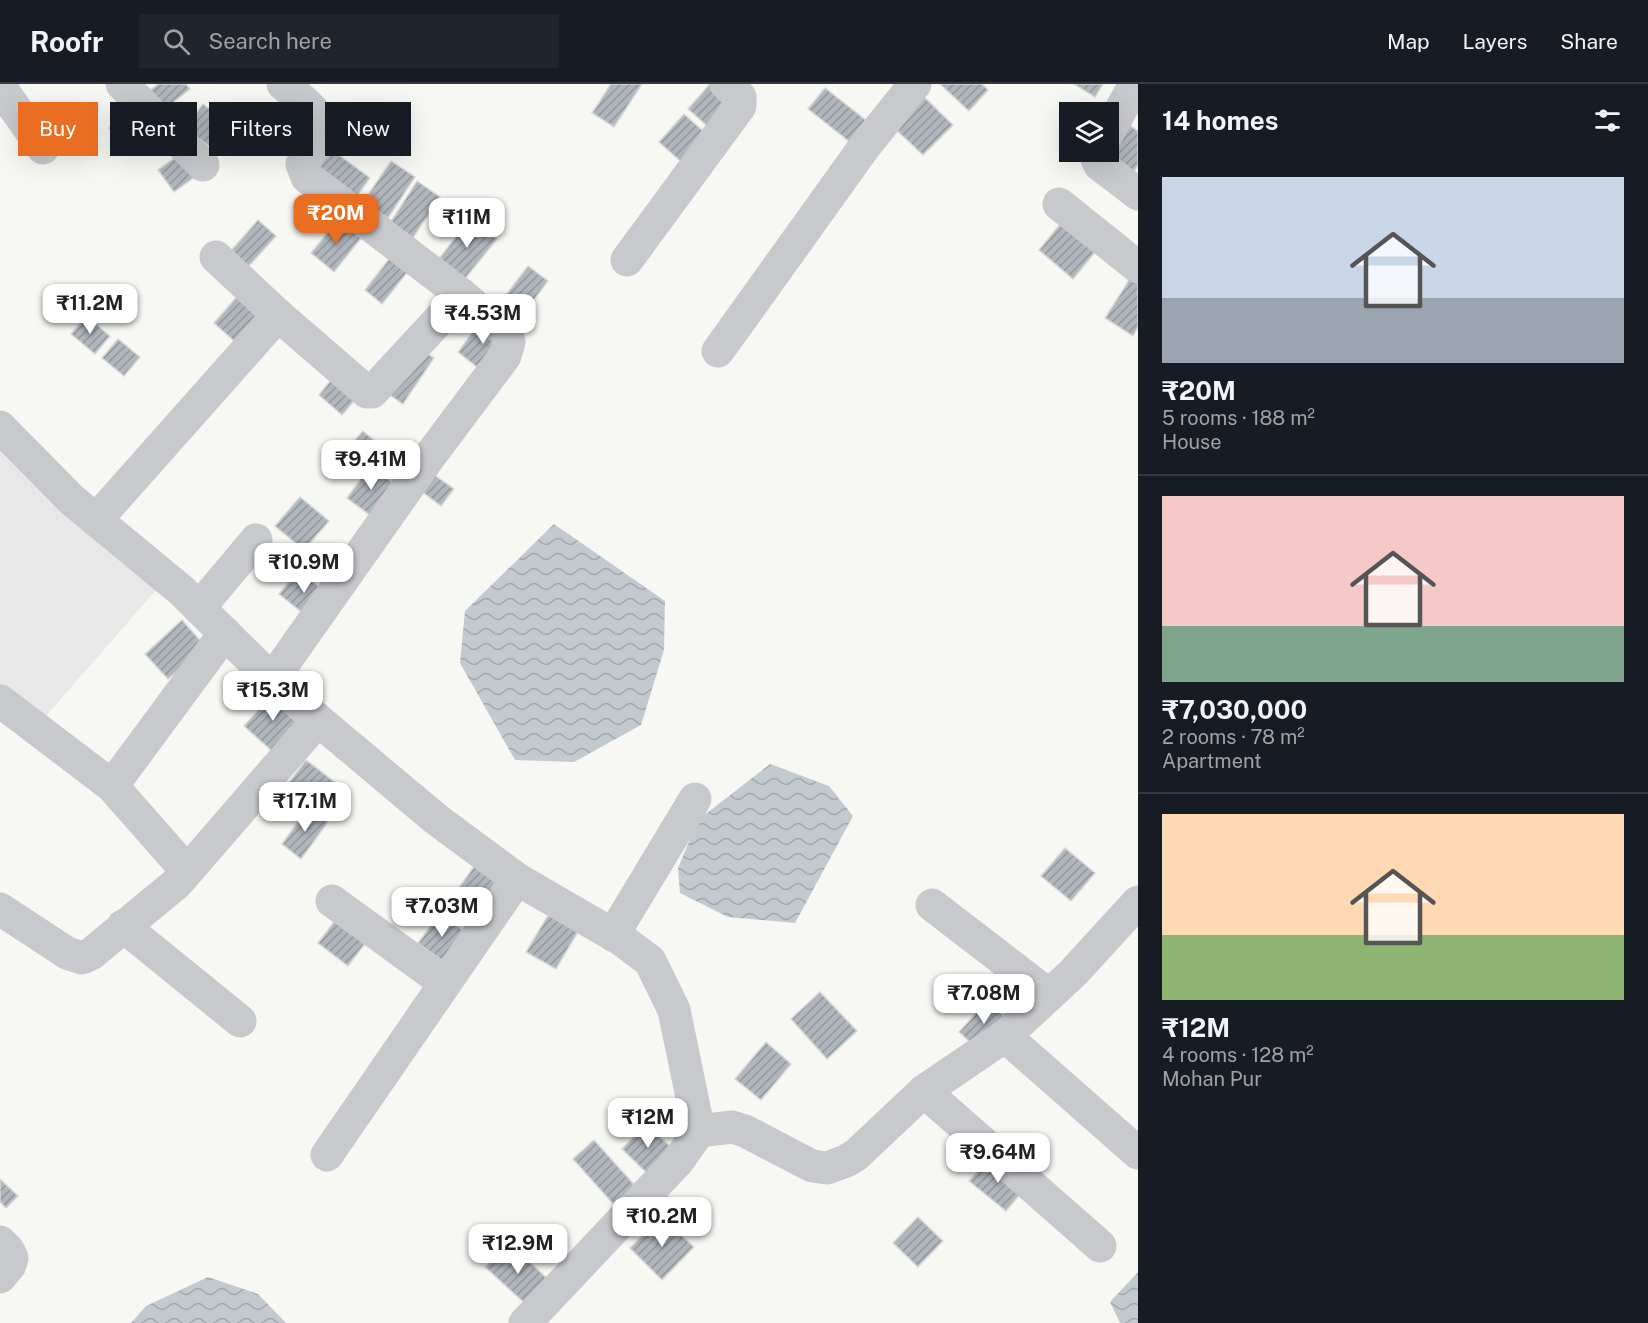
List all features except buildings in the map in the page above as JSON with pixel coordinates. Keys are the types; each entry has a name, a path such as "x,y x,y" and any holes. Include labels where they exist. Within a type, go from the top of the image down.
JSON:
{"street":[{"path":"122,84 203,165"},
{"path":"272,680 427,460 505,356 509,342 507,333 462,295 307,177 302,164 320,135 322,123 318,115 283,84"},
{"path":"627,260 740,106 740,97 726,84"},
{"path":"1119,113 1135,84"},
{"path":"718,351 911,85"},
{"path":"0,87 18,113"},
{"path":"1098,162 1138,194"},
{"path":"1059,204 1138,267"},
{"path":"216,257 363,390 372,392 462,295"},
{"path":"96,520 278,315"},
{"path":"0,427 72,500 182,591 272,680 436,819 518,879 613,935 650,961 674,1010 699,1131"},
{"path":"199,608 255,540"},
{"path":"112,786 225,633"},
{"path":"0,701 112,786 186,870"},
{"path":"0,909 67,953 82,958 91,954 177,883 318,720"},
{"path":"613,935 695,800"},
{"path":"327,1155 518,879"},
{"path":"332,901 445,983"},
{"path":"525,1323 678,1161 699,1131 732,1126 812,1166 827,1168 846,1161 856,1155 924,1091 1005,1036 1073,973 1138,902"},
{"path":"932,905 1049,995"},
{"path":"123,926 240,1021"},
{"path":"1005,1036 1138,1153"},
{"path":"924,1091 1100,1246"},
{"path":"0,1242 12,1258 0,1277"}],"shaded area":[{"path":"0,447 156,590 39,724 0,696"}],"water":[{"path":"554,524 665,601 664,650 641,725 574,762 515,760 460,663 465,611"},
{"path":"770,764 829,786 853,816 795,923 728,917 680,893 678,868 698,820"},
{"path":"1138,1272 1138,1323 1120,1323 1110,1302"},
{"path":"208,1277 258,1294 286,1323 131,1323 146,1306"}]}
